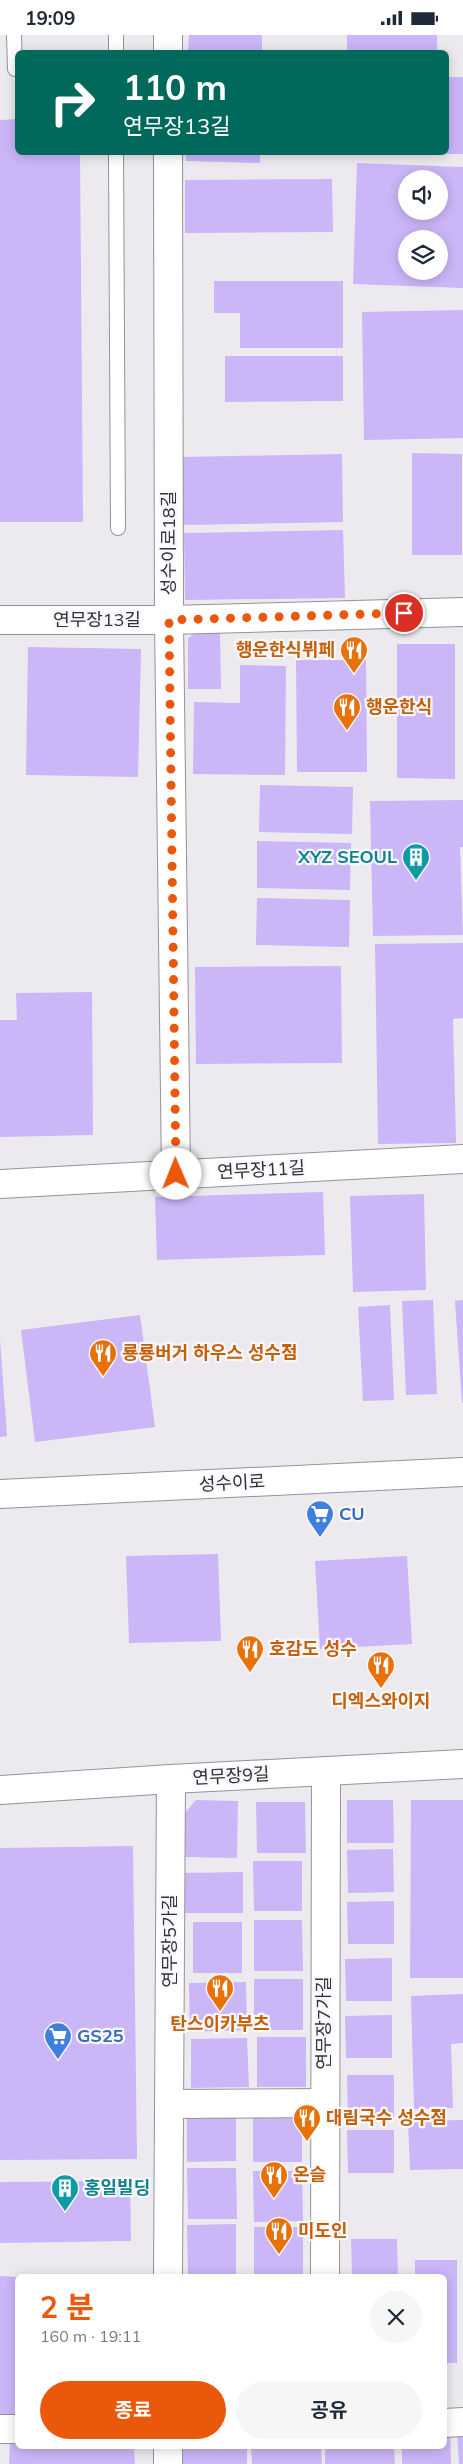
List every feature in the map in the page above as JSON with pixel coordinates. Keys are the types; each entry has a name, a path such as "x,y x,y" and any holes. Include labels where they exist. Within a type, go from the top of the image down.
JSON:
{"street":[{"path":"168,35 168,50"},
{"name":"성수이로18길","path":"168,155 169,620 176,1174"},
{"name":"연무장13길","path":"0,620 169,620 463,612"},
{"name":"연무장11길","path":"0,1184 463,1159"},
{"name":"성수이로","path":"0,1494 463,1472"},
{"name":"연무장9길","path":"0,1791 170,1779 463,1764"},
{"name":"연무장7가길","path":"325,2274 326,1771"},
{"name":"연무장5가길","path":"168,2274 170,1779"},
{"path":"169,2104 324,2103"},
{"path":"447,2423 463,2422"},
{"path":"0,2429 15,2429"},
{"path":"168,2449 168,2464"}],"lane":[{"path":"14,35 14,69"},
{"path":"116,35 116,50"},
{"path":"116,155 118,528"}],"building":[{"path":"189,35 262,35 262,50 188,50"},
{"path":"347,35 437,35 437,50 347,50"},
{"path":"449,77 463,77 463,154 449,154"},
{"path":"15,119 15,155 80,155 83,522 0,522 0,120"},
{"path":"186,155 260,155 260,163 186,161"},
{"path":"357,163 463,167 463,288 353,284"},
{"path":"332,179 333,232 185,233 185,180"},
{"path":"214,281 343,281 343,348 240,348 240,313 214,313"},
{"path":"463,310 463,438 364,440 362,312"},
{"path":"225,356 343,356 343,401 225,402"},
{"path":"412,453 462,454 462,555 412,555"},
{"path":"342,454 343,522 183,525 183,457"},
{"path":"343,530 345,598 185,600 184,533"},
{"path":"197,632 220,632 221,689 188,689 188,638"},
{"path":"397,644 455,644 455,779 397,778"},
{"path":"28,647 141,649 138,777 26,775"},
{"path":"296,660 366,660 367,772 297,772"},
{"path":"240,665 286,666 285,775 193,774 194,702 240,703"},
{"path":"260,785 353,787 352,834 259,832"},
{"name":"XYZ SEOUL","path":"463,800 463,847 460,847 463,935 373,936 370,801"},
{"path":"257,841 351,843 350,890 257,888"},
{"path":"257,898 350,900 349,947 256,945"},
{"path":"463,943 463,1018 453,1019 456,1143 378,1144 375,944"},
{"path":"341,966 342,1063 196,1064 195,967"},
{"path":"92,992 93,1135 0,1137 0,1020 17,1020 16,993"},
{"path":"323,1192 325,1255 157,1260 155,1197"},
{"path":"424,1194 426,1290 353,1292 350,1196"},
{"path":"433,1300 437,1394 406,1395 402,1301"},
{"path":"463,1300 463,1403 462,1403 455,1301"},
{"path":"390,1305 394,1400 363,1401 358,1307"},
{"path":"140,1315 155,1427 35,1442 21,1330"},
{"path":"0,1339 7,1436 0,1437"},
{"path":"218,1554 221,1641 129,1643 126,1556"},
{"path":"407,1556 412,1644 320,1649 315,1561"},
{"path":"196,1800 238,1801 237,1858 181,1857 182,1816"},
{"path":"347,1800 393,1800 394,1843 347,1843"},
{"path":"411,1800 463,1800 463,1978 410,1978"},
{"path":"256,1802 305,1802 306,1853 257,1853"},
{"path":"133,1846 137,2159 0,2160 0,1848"},
{"path":"393,1849 394,1892 348,1893 347,1850"},
{"path":"253,1861 302,1861 302,1911 254,1911"},
{"path":"243,1872 243,1913 182,1913 182,1873"},
{"path":"394,1901 394,1944 348,1944 347,1902"},
{"path":"254,1920 302,1920 303,1971 254,1971"},
{"path":"193,1922 242,1922 242,1973 193,1973"},
{"path":"392,1958 392,2001 346,2001 345,1959"},
{"path":"254,1979 303,1979 303,2030 254,2030"},
{"path":"246,1982 247,2030 190,2032 189,1983"},
{"path":"463,1994 463,2043 451,2044 453,2108 414,2109 411,1996"},
{"path":"392,2015 392,2058 346,2058 345,2016"},
{"path":"257,2037 306,2037 306,2087 257,2087"},
{"path":"247,2038 249,2087 191,2088 191,2039"},
{"path":"347,2075 394,2075 394,2118 348,2118"},
{"path":"187,2111 236,2111 236,2161 187,2162"},
{"path":"302,2111 302,2162 253,2162 253,2112"},
{"path":"463,2120 463,2169 410,2170 408,2121"},
{"path":"347,2130 394,2130 394,2173 348,2173"},
{"path":"187,2168 236,2168 237,2219 188,2219"},
{"path":"253,2171 302,2171 303,2221 254,2222"},
{"name":"홍일빌딩","path":"130,2181 131,2241 0,2243 0,2182"},
{"path":"236,2224 236,2274 188,2274 187,2225"},
{"path":"254,2227 303,2227 303,2274 254,2274"},
{"path":"351,2239 397,2239 398,2274 352,2274"},
{"path":"415,2260 457,2260 457,2363 447,2363 447,2274 415,2274"},
{"path":"0,2276 15,2277 15,2417 0,2417"},
{"path":"463,2431 463,2464 459,2464 457,2432"},
{"path":"447,2432 450,2432 451,2464 402,2464 402,2449 447,2449"},
{"path":"10,2443 15,2443 15,2449 134,2449 135,2464 9,2464"},
{"path":"177,2449 247,2449 247,2464 178,2464"},
{"path":"251,2449 321,2449 322,2464 252,2464"},
{"path":"325,2449 394,2449 395,2464 325,2464"}],"place":[{"name":"행운한식뷔페","path":"354,674"},
{"name":"행운한식","path":"347,731"},
{"name":"XYZ SEOUL","path":"416,881"},
{"name":"룡룡버거 하우스 성수점","path":"103,1377"},
{"name":"CU","path":"320,1538"},
{"name":"호감도 성수","path":"250,1673"},
{"name":"디엑스와이지","path":"381,1689"},
{"name":"탄스이카부츠","path":"220,2012"},
{"name":"GS25","path":"58,2060"},
{"name":"대림국수 성수점","path":"307,2142"},
{"name":"온슬","path":"274,2199"},
{"name":"홍일빌딩","path":"65,2212"},
{"name":"미도인","path":"279,2255"}],"route":[{"path":"176,1174 169,620 404,613"}]}
